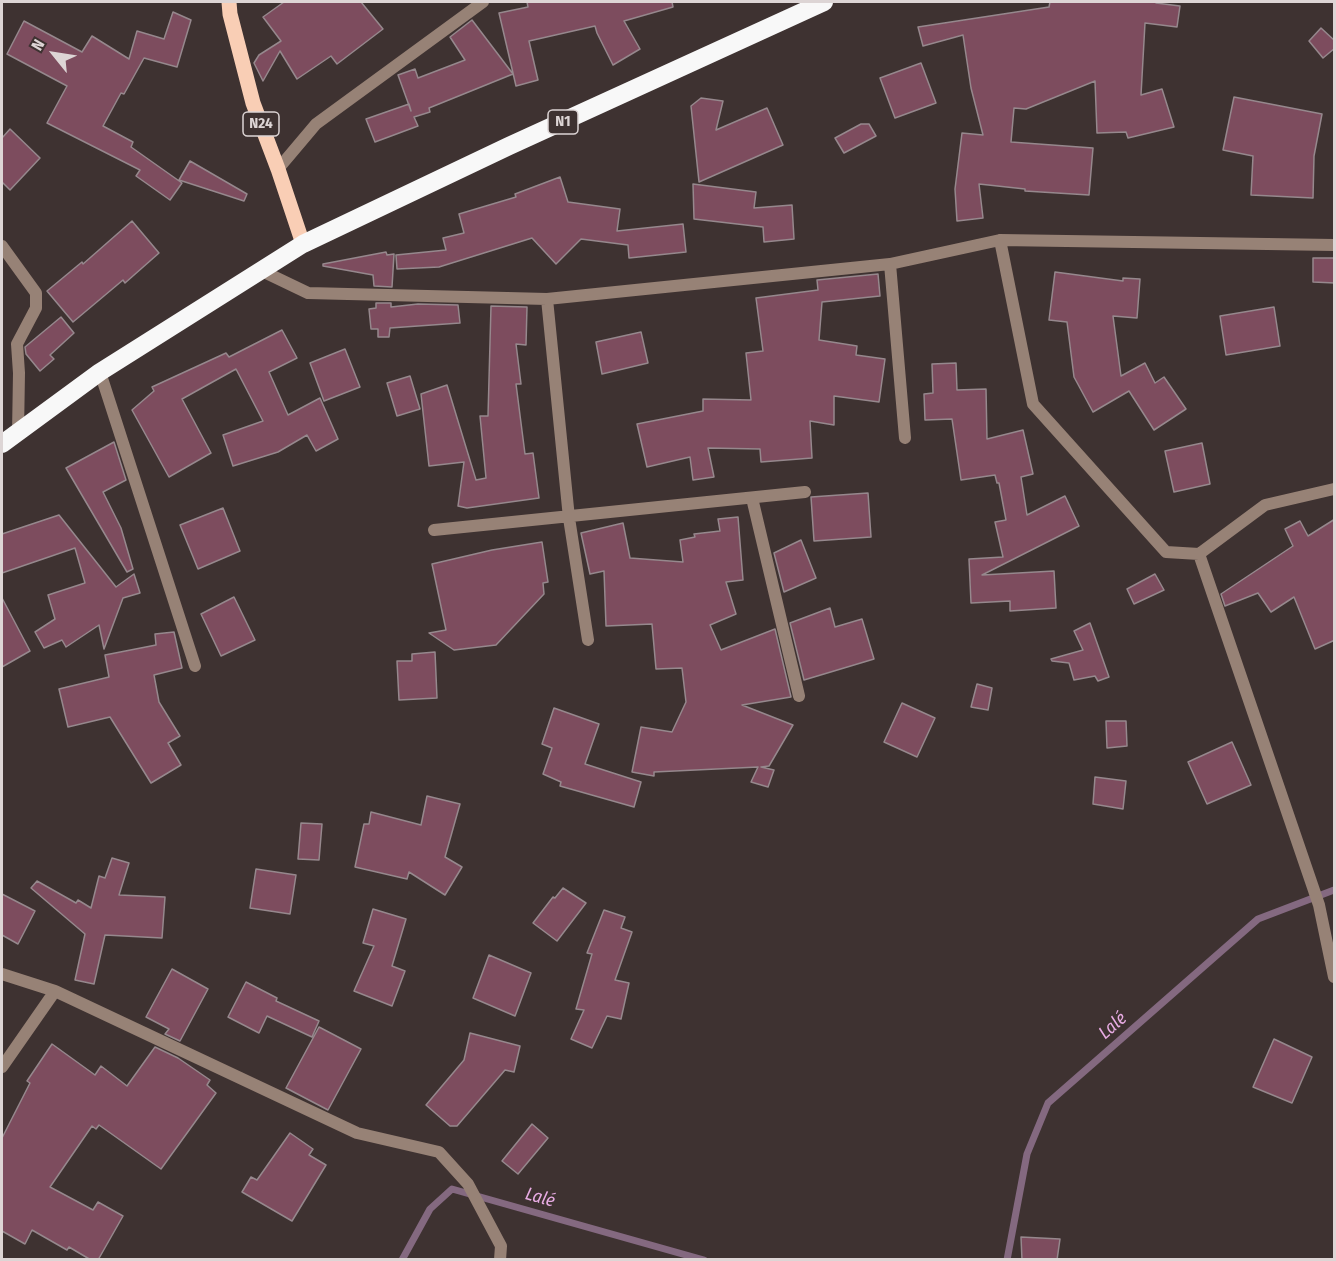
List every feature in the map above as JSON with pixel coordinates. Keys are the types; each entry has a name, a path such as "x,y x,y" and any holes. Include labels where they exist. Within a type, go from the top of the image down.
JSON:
{"highway":[{"name":"N1","path":"2,444 100,372 303,244 509,146 824,2"}],"main road":[{"name":"N24","path":"229,2 252,104 278,170 303,244"}],"street":[{"path":"278,170 315,124 483,2"},
{"path":"260,270 308,293 547,298 890,264 1000,240 1335,245"},
{"path":"1000,240 1033,404 1166,552 1199,554 1265,505 1335,489"},
{"path":"2,246 36,293 36,308 17,344 18,433"},
{"path":"890,264 906,438"},
{"path":"547,298 569,518 588,640"},
{"path":"100,372 195,666"},
{"path":"434,530 569,518 805,492"},
{"path":"752,498 799,696"},
{"path":"1199,554 1319,905 1335,977"},
{"path":"2,974 55,991 357,1133 439,1152 468,1184 501,1246 500,1260"},
{"path":"2,1067 55,991"}],"building":[{"path":"284,2 361,2 383,29 337,64 331,56 297,79 280,51 263,81 254,63 259,55 281,41 263,17"},
{"path":"527,2 672,2 673,7 624,21 640,49 613,65 595,26 529,41 538,80 516,86 499,13 528,7"},
{"path":"1050,2 1156,2 1180,6 1177,27 1145,23 1141,95 1162,89 1174,127 1128,138 1126,132 1097,133 1095,81 1026,109 1014,108 1011,142 1093,148 1089,195 1025,191 1025,189 979,184 983,218 957,221 955,189 962,133 983,135 971,88 963,35 923,46 918,27 1049,7"},
{"path":"173,12 191,20 177,67 144,58 103,126 133,142 131,147 182,183 170,200 136,176 140,170 47,123 67,86 7,54 24,21 82,52 92,36 129,59 137,31 164,39"},
{"path":"472,20 513,74 429,108 430,112 414,117 418,126 375,142 366,119 409,104 398,75 415,69 418,78 465,60 450,37"},
{"path":"1321,28 1335,41 1335,48 1323,58 1309,41"},
{"path":"921,63 936,103 895,118 880,78"},
{"path":"1234,97 1322,114 1314,156 1313,198 1251,195 1253,156 1223,150"},
{"path":"701,98 723,101 716,130 767,108 783,145 699,182 691,106"},
{"path":"861,124 869,124 876,136 844,153 835,138"},
{"path":"10,129 40,158 10,190 2,182 2,138"},
{"path":"190,161 247,194 244,201 179,180"},
{"path":"560,177 568,202 620,209 617,231 683,224 686,252 629,258 628,245 581,239 556,264 532,238 439,267 397,269 396,255 446,250 443,238 464,233 459,214 516,197 515,194"},
{"path":"693,184 756,192 754,208 792,205 794,239 764,242 763,227 694,219"},
{"path":"132,221 159,253 125,283 123,280 73,322 47,291 82,262 83,264"},
{"path":"386,252 387,255 394,254 392,287 374,286 373,275 323,266 323,264"},
{"path":"1313,258 1335,258 1335,283 1313,282"},
{"path":"1055,272 1123,281 1123,278 1140,279 1137,318 1113,316 1121,376 1145,363 1155,383 1164,377 1186,409 1154,430 1129,391 1093,412 1074,377 1067,322 1049,320"},
{"path":"878,274 880,296 822,302 819,340 857,346 856,355 885,359 879,402 834,396 834,425 810,421 812,458 761,462 760,449 708,448 714,477 693,480 690,457 647,467 637,424 703,411 703,399 751,400 746,353 763,351 756,298 818,290 817,280"},
{"path":"376,303 391,303 391,307 418,304 458,305 460,323 390,328 389,337 378,337 378,329 371,329 369,309 376,308"},
{"path":"491,306 527,307 526,345 516,344 521,384 516,384 525,454 533,453 539,498 467,508 458,506 464,462 429,466 421,394 447,385 476,480 486,478 480,416 488,416"},
{"path":"1274,307 1280,346 1226,355 1220,316"},
{"path":"61,317 74,333 50,355 54,359 40,371 26,354 25,347"},
{"path":"282,330 297,358 269,372 288,415 320,398 338,439 316,451 307,435 278,452 233,466 223,435 263,421 236,369 182,399 211,453 169,477 132,410 154,391 152,387 226,353 229,357"},
{"path":"641,332 648,363 602,374 596,342"},
{"path":"345,349 360,387 324,401 310,363"},
{"path":"956,363 957,390 986,389 987,439 1023,430 1033,474 1021,477 1027,515 1065,496 1079,526 982,575 1054,571 1056,608 1010,611 1010,601 971,603 969,559 1003,557 995,522 1006,520 999,483 995,475 961,480 952,419 925,420 924,394 933,393 932,364"},
{"path":"410,376 420,409 397,416 387,383"},
{"path":"114,442 126,480 103,492 121,528 133,569 127,572 66,468"},
{"path":"1202,443 1210,484 1174,492 1165,451"},
{"path":"868,493 871,537 814,541 811,497"},
{"path":"223,508 240,551 198,569 180,525"},
{"path":"59,515 116,587 134,574 140,593 123,598 104,649 99,625 66,647 62,640 44,648 35,632 55,619 48,595 85,583 75,548 2,573 2,534"},
{"path":"738,517 743,580 726,582 736,614 710,625 721,650 775,629 791,697 742,705 793,725 769,766 761,767 774,770 768,787 751,782 758,767 654,772 654,776 632,772 641,727 672,732 686,702 682,668 656,669 652,624 606,626 604,571 590,574 581,533 623,523 630,558 683,562 680,540 695,537 694,534 720,531 718,519"},
{"path":"1335,519 1335,640 1315,649 1294,597 1271,612 1258,593 1225,606 1221,594 1293,546 1285,529 1300,521 1308,536"},
{"path":"801,540 816,578 784,592 774,553"},
{"path":"542,542 548,582 543,583 544,594 496,645 454,650 429,633 446,630 432,564 492,550"},
{"path":"1155,574 1164,590 1134,604 1127,589"},
{"path":"234,597 255,640 221,656 201,614"},
{"path":"2,598 30,651 2,667"},
{"path":"830,608 835,627 862,619 874,659 804,680 790,623"},
{"path":"1090,623 1109,677 1098,681 1095,676 1074,680 1069,663 1051,659 1083,650 1074,631"},
{"path":"174,632 182,668 154,675 159,702 180,736 168,743 181,765 151,783 110,717 68,727 59,689 109,677 105,655 156,645 155,634"},
{"path":"435,652 437,698 399,700 397,661 412,661 412,654"},
{"path":"977,684 992,688 988,710 971,707"},
{"path":"902,703 935,718 917,757 884,742"},
{"path":"554,708 599,724 585,764 641,782 634,807 560,786 561,782 543,774 552,748 542,744"},
{"path":"1106,721 1126,721 1127,746 1107,748"},
{"path":"1232,742 1251,785 1207,804 1188,762"},
{"path":"1095,777 1126,781 1123,809 1093,804"},
{"path":"427,796 460,804 445,857 462,867 445,895 409,872 407,879 355,867 364,824 369,824 371,812 421,825"},
{"path":"301,823 322,824 319,860 298,859"},
{"path":"112,858 129,863 119,895 165,897 162,938 105,935 94,984 75,980 85,934 31,888 37,881 76,903 78,900 91,908 99,876 105,878"},
{"path":"256,869 296,875 290,914 250,908"},
{"path":"563,888 586,903 557,941 533,923"},
{"path":"2,894 35,911 18,944 2,935"},
{"path":"373,909 406,919 392,966 405,971 392,1006 354,991 374,946 363,943"},
{"path":"604,910 625,917 621,928 632,932 615,980 629,983 621,1019 607,1016 592,1048 571,1039 584,1010 576,1009 592,954 587,953"},
{"path":"489,955 531,973 515,1016 473,998"},
{"path":"172,969 208,989 180,1041 165,1034 169,1029 146,1017"},
{"path":"246,982 277,998 276,1001 319,1021 312,1037 267,1016 259,1033 228,1017"},
{"path":"319,1027 361,1049 328,1110 286,1088"},
{"path":"470,1033 520,1046 514,1072 505,1070 457,1126 450,1126 426,1105 464,1060"},
{"path":"1274,1039 1312,1057 1292,1103 1253,1087"},
{"path":"52,1044 95,1075 101,1066 127,1086 155,1047 178,1058 210,1080 207,1085 216,1093 161,1169 99,1125 96,1129 92,1126 50,1187 93,1210 98,1202 123,1216 98,1260 91,1260 69,1247 67,1250 32,1230 25,1244 2,1231 2,1138 30,1083 27,1081"},
{"path":"532,1124 548,1138 518,1174 502,1161"},
{"path":"290,1133 313,1149 309,1155 326,1165 292,1221 242,1192 251,1177 257,1180"},
{"path":"1021,1237 1060,1239 1057,1260 1022,1260"}],"waterway":[{"name":"Lalé","path":"1007,1260 1027,1154 1048,1103 1258,919 1334,890"},
{"name":"Lalé","path":"402,1260 430,1209 452,1189 704,1260"}]}
